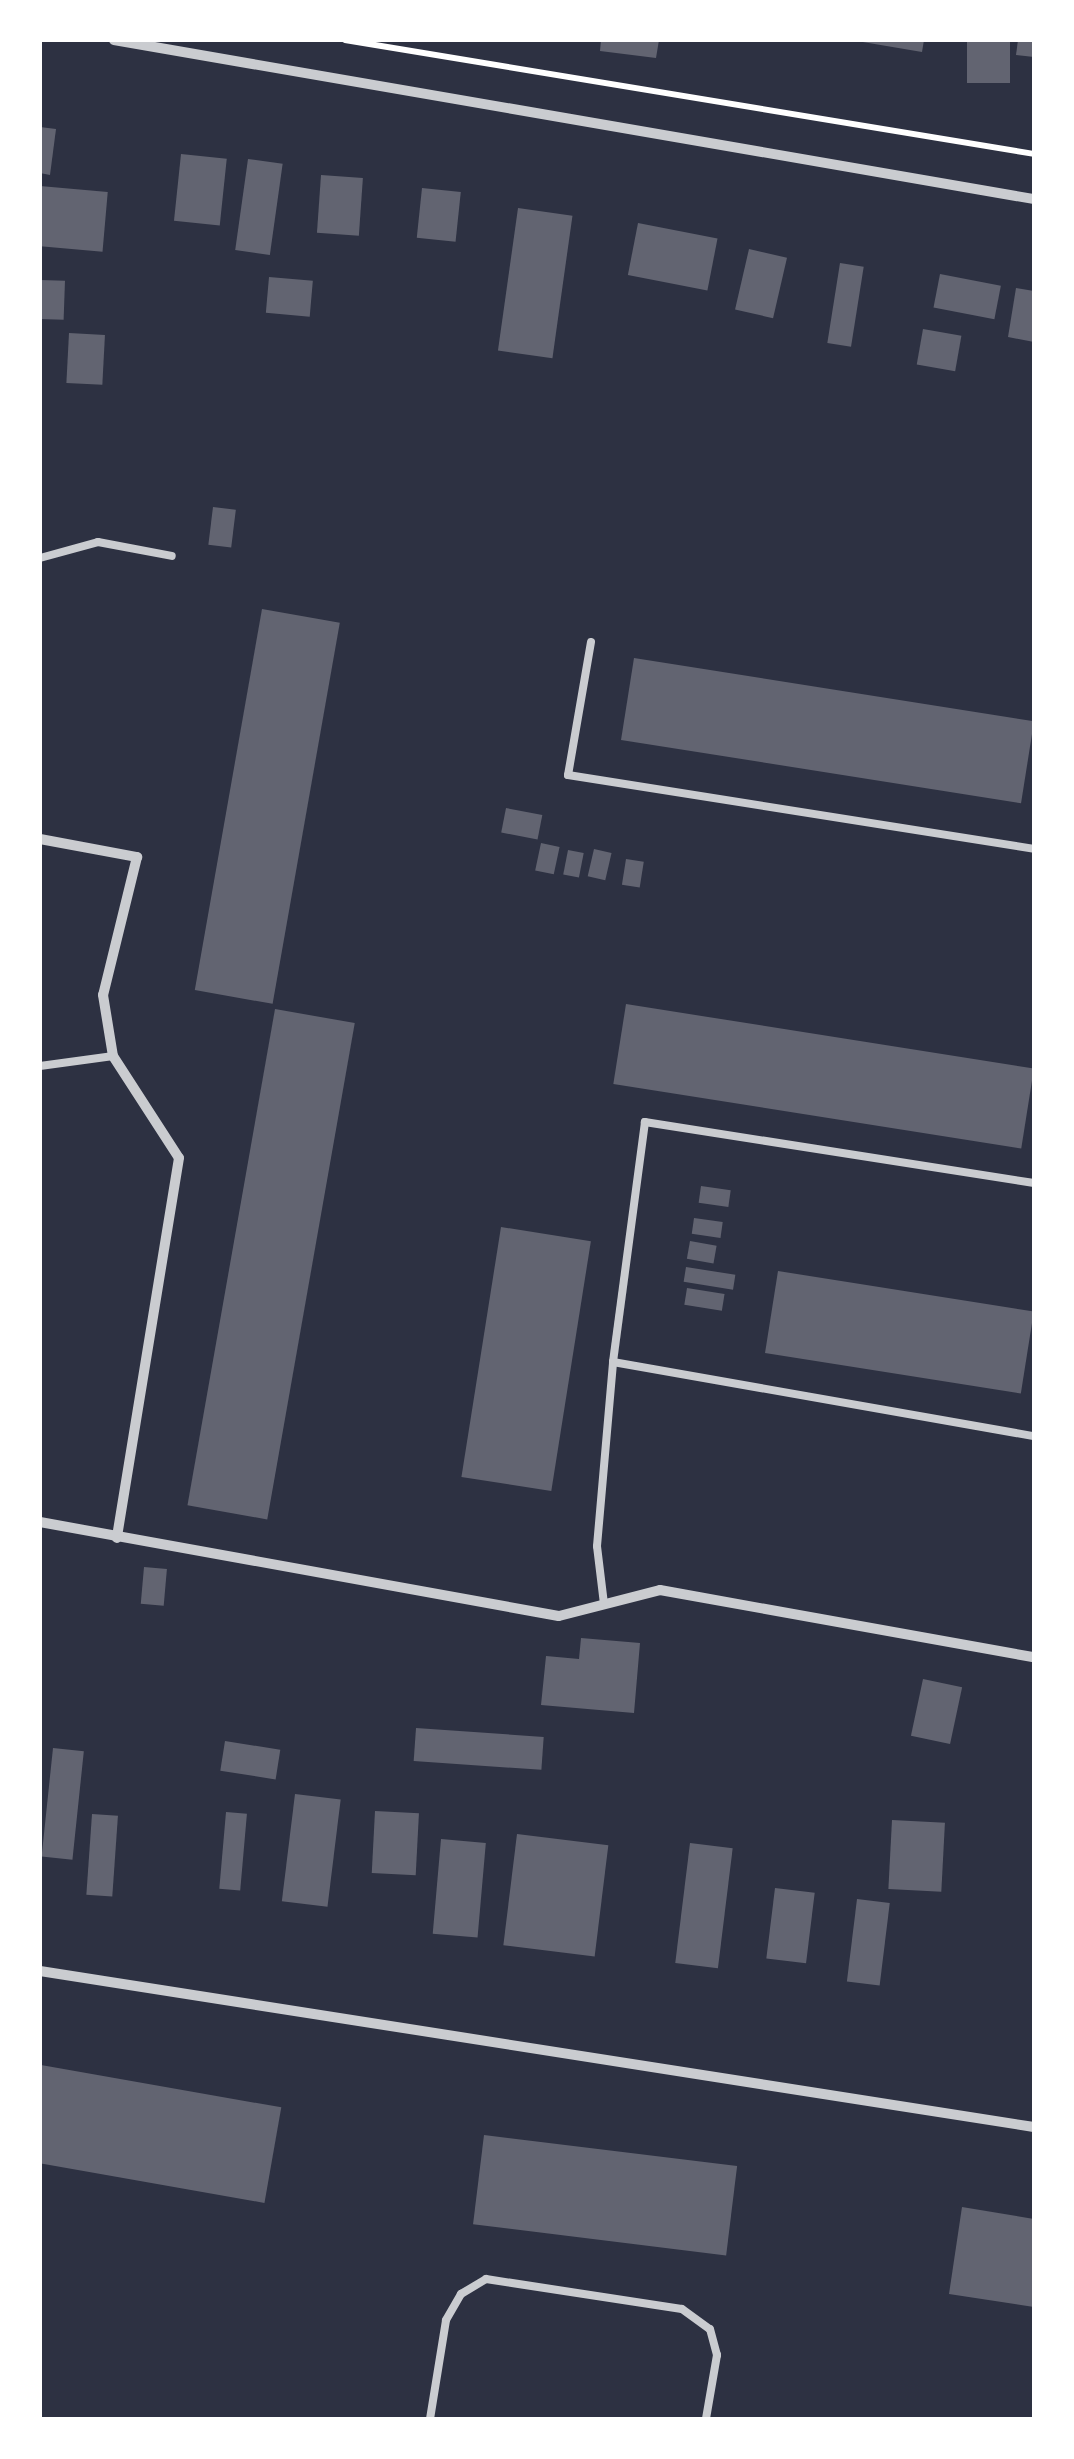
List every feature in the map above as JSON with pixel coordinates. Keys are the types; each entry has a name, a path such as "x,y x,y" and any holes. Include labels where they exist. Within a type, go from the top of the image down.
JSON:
{"street":[{"path":"114,40 1034,199"},
{"path":"40,839 137,857 103,995 113,1056 179,1158 117,1538"},
{"path":"40,1522 560,1616 660,1590 1034,1657"},
{"path":"40,1971 1034,2127"}],"lane":[{"path":"40,558 98,542 172,556"},
{"path":"591,642 568,775 1034,849"},
{"path":"40,1066 113,1056"},
{"path":"604,1604 597,1546 612,1362 644,1122 1034,1182"},
{"path":"612,1362 1034,1436"},
{"path":"430,2419 446,2320 461,2294 486,2279 682,2310 710,2329 717,2355 706,2419"}],"path":[{"path":"345,40 1034,154"}],"building":[{"path":"601,40 659,40 656,58 600,51"},
{"path":"851,40 924,40 922,52"},
{"path":"967,40 1010,40 1010,83 967,83"},
{"path":"1018,40 1034,40 1034,57 1016,55"},
{"path":"40,127 56,129 50,175 40,173"},
{"path":"181,154 227,159 220,225 174,221"},
{"path":"248,159 283,164 270,255 235,250"},
{"path":"321,175 363,178 359,236 317,233"},
{"path":"40,186 108,192 103,252 40,246"},
{"path":"422,188 461,192 456,242 417,238"},
{"path":"518,208 572,216 552,358 498,351"},
{"path":"638,223 718,238 707,290 628,275"},
{"path":"749,249 787,258 773,318 735,309"},
{"path":"840,263 864,267 851,347 827,343"},
{"path":"940,274 1001,286 994,319 934,307"},
{"path":"269,277 313,281 310,317 266,313"},
{"path":"40,280 65,281 64,320 40,319"},
{"path":"1016,288 1034,291 1034,342 1008,337"},
{"path":"923,329 961,336 955,371 917,364"},
{"path":"69,333 105,335 102,385 66,383"},
{"path":"213,507 236,510 231,548 208,545"},
{"path":"262,609 340,623 273,1004 195,990"},
{"path":"634,658 1034,721 1021,803 621,740"},
{"path":"506,808 542,815 538,840 501,833"},
{"path":"541,843 560,847 554,874 535,870"},
{"path":"594,849 612,853 605,880 588,876"},
{"path":"568,850 584,853 579,878 563,875"},
{"path":"626,859 644,862 640,887 622,885"},
{"path":"626,1004 1034,1069 1021,1149 613,1084"},
{"path":"275,1009 355,1023 267,1519 187,1505"},
{"path":"701,1186 731,1190 728,1207 699,1203"},
{"path":"694,1218 723,1222 720,1238 692,1234"},
{"path":"501,1227 591,1241 551,1491 461,1477"},
{"path":"690,1241 717,1246 713,1263 687,1259"},
{"path":"686,1267 735,1275 733,1290 684,1282"},
{"path":"778,1271 1034,1312 1021,1393 765,1353"},
{"path":"687,1288 725,1294 722,1311 684,1305"},
{"path":"144,1567 167,1569 164,1606 141,1604"},
{"path":"581,1638 640,1643 634,1713 541,1705 546,1656 579,1659"},
{"path":"923,1679 962,1687 950,1744 911,1736"},
{"path":"416,1728 544,1737 541,1770 414,1761"},
{"path":"225,1741 280,1750 276,1779 220,1771"},
{"path":"53,1748 84,1751 72,1860 42,1856"},
{"path":"295,1794 341,1800 327,1907 282,1901"},
{"path":"375,1811 419,1813 416,1875 372,1873"},
{"path":"226,1812 247,1814 240,1891 219,1889"},
{"path":"92,1814 118,1816 112,1897 86,1895"},
{"path":"892,1820 945,1823 941,1892 888,1889"},
{"path":"517,1834 608,1845 595,1956 503,1945"},
{"path":"441,1839 486,1843 478,1938 433,1934"},
{"path":"690,1843 733,1848 718,1968 675,1963"},
{"path":"775,1888 815,1893 806,1963 766,1958"},
{"path":"857,1899 890,1903 880,1985 847,1981"},
{"path":"41,2065 281,2107 264,2203 40,2163"},
{"path":"484,2135 737,2166 726,2255 473,2224"},
{"path":"962,2207 1034,2219 1034,2307 949,2294"}]}
